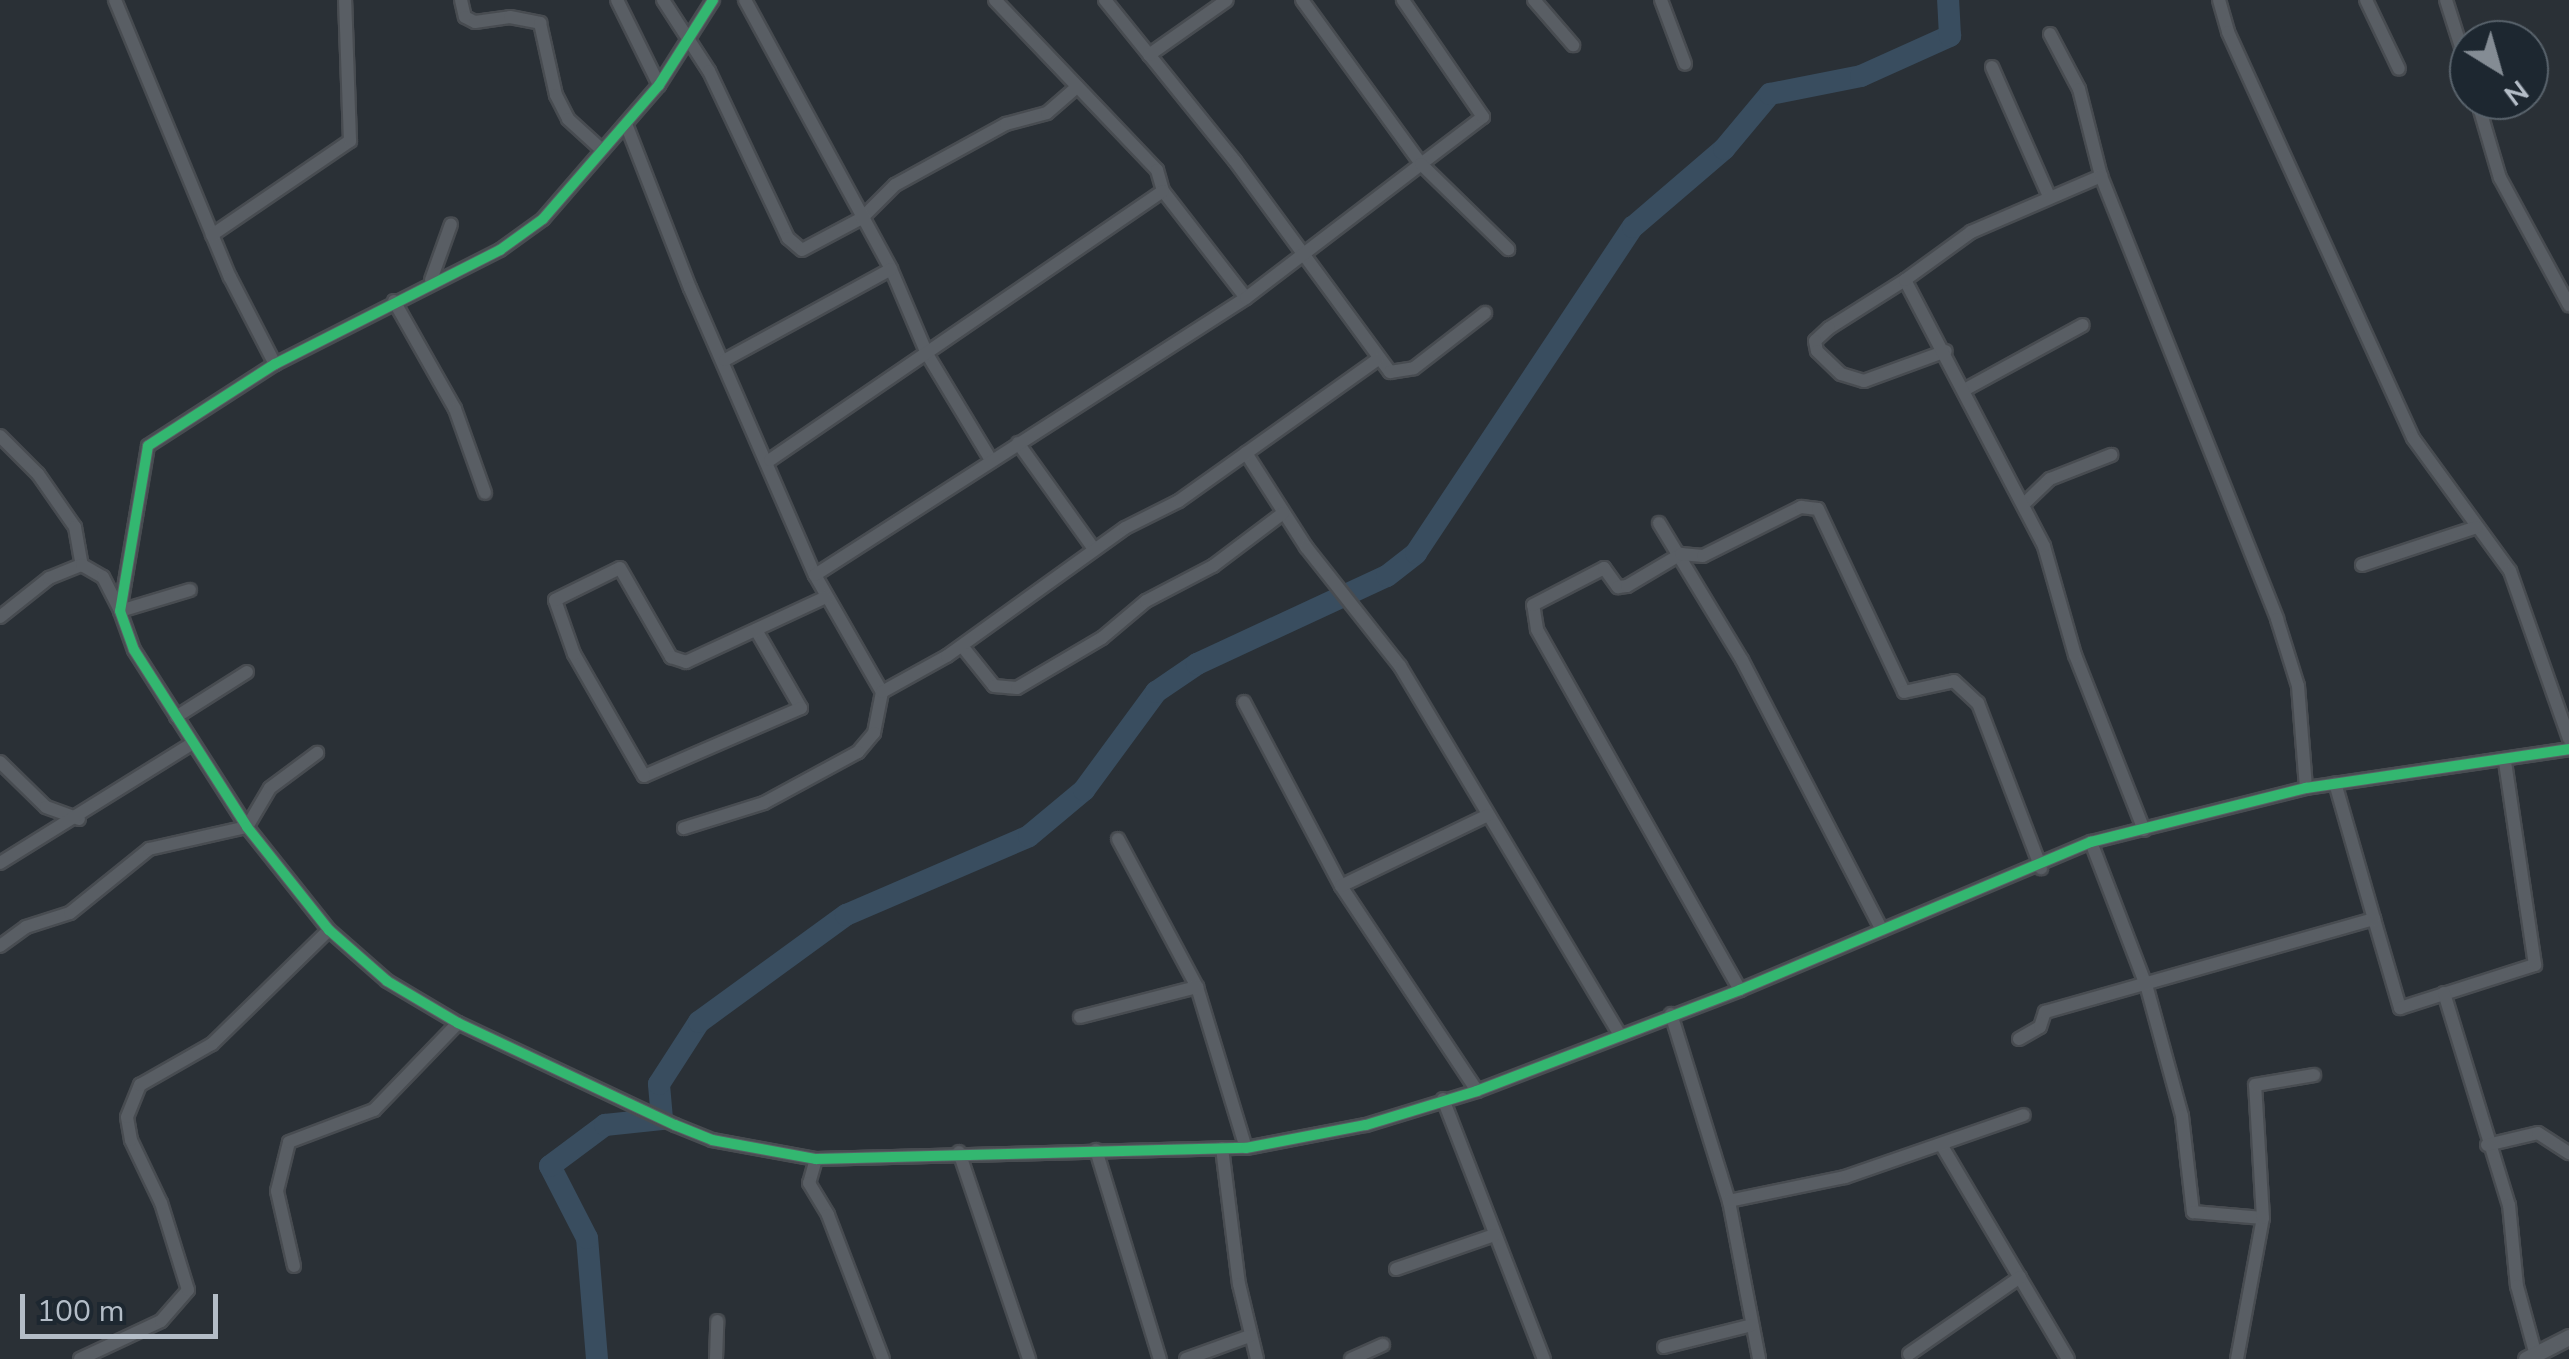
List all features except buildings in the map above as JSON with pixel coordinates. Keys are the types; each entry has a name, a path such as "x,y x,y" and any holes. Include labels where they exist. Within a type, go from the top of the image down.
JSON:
{"street":[{"path":"114,0 212,235 275,364"},
{"path":"212,235 350,141 345,0"},
{"path":"461,0 465,17 476,22 510,16 540,22 556,94 568,119 602,150"},
{"path":"618,0 659,84"},
{"path":"663,0 686,36 795,247 802,250 862,218 895,185 1006,124 1047,113 1077,87"},
{"path":"120,611 140,467 148,446 275,364 431,280 500,250 543,219 659,84 686,36 713,0"},
{"path":"745,0 891,269 928,354 991,460"},
{"path":"995,0 1156,170 1163,191 1246,298"},
{"path":"1106,0 1301,250 1378,359 1396,376 1414,368 1485,312"},
{"path":"1149,54 1226,0"},
{"path":"1302,0 1421,164 1508,249"},
{"path":"815,575 1246,298 1301,250 1483,118 1403,0"},
{"path":"1534,0 1574,45"},
{"path":"1661,0 1685,64"},
{"path":"2219,0 2228,32 2290,158 2382,378 2413,438 2510,570 2569,739"},
{"path":"2366,0 2399,69"},
{"path":"2050,34 2080,89 2102,176 2277,619 2298,686 2306,788"},
{"path":"1992,68 2049,196"},
{"path":"2483,120 2500,178 2569,305"},
{"path":"626,124 690,288 770,460 815,575 882,692 874,733 858,752 764,804 684,828"},
{"path":"1946,351 1864,381 1841,374 1817,351 1815,342 1828,328 1905,280 1971,232 2102,176"},
{"path":"770,460 1163,191"},
{"path":"431,280 451,224"},
{"path":"725,360 891,269"},
{"path":"1905,280 2024,504 2144,830"},
{"path":"394,301 455,409 485,493"},
{"path":"1966,389 2083,326"},
{"path":"882,692 962,646 1094,550 1246,453 1378,359"},
{"path":"0,436 38,474 75,527 82,565 103,577 134,650 192,743 247,827 329,930 387,981 458,1023 655,1117 712,1140 816,1160 959,1152 1246,1148 1366,1126 1477,1092 1740,990 2042,868 2091,842 2306,788 2569,749"},
{"path":"1018,443 1094,550"},
{"path":"1246,453 1283,512 1400,666 1488,815 1554,916 1619,1034"},
{"path":"2024,504 2050,478 2111,456"},
{"path":"1740,990 1533,616 1542,597 1604,568 1618,588 1626,586 1681,554 1704,556 1801,507 1818,508 1904,692 1954,681 1978,703 2042,868"},
{"path":"962,646 994,686 1017,688 1102,638 1146,601 1213,566 1283,512"},
{"path":"1659,523 1681,554 1882,930"},
{"path":"2362,565 2477,527"},
{"path":"0,617 49,578 82,565"},
{"path":"756,630 768,644 801,708 644,776 574,654 555,600 620,568 671,657 686,662 826,597"},
{"path":"120,611 190,590"},
{"path":"768,644 772,622"},
{"path":"176,717 247,672"},
{"path":"1244,702 1340,886 1477,1092"},
{"path":"0,863 79,818 192,743"},
{"path":"0,946 26,927 70,912 149,849 247,827 270,788 317,753"},
{"path":"2335,783 2400,1008 2535,966 2505,761"},
{"path":"0,762 46,807 79,818"},
{"path":"1340,886 1488,815"},
{"path":"1118,839 1197,987 1246,1148"},
{"path":"2091,842 2147,988 2182,1116 2193,1212 2262,1218"},
{"path":"2020,1039 2040,1027 2045,1012 2147,988 2374,920"},
{"path":"80,1359 161,1321 188,1290 168,1221 132,1140 127,1117 140,1086 212,1044 329,930"},
{"path":"1080,1017 1197,987"},
{"path":"2444,993 2487,1145 2509,1205 2512,1260 2531,1356 2569,1338"},
{"path":"1672,1014 1728,1201 1759,1359"},
{"path":"294,1266 277,1190 289,1142 374,1110 458,1023"},
{"path":"2237,1359 2262,1218 2254,1086 2314,1075"},
{"path":"1444,1099 1544,1359"},
{"path":"1728,1201 1845,1177 2024,1115"},
{"path":"2487,1145 2538,1133 2569,1154"},
{"path":"1942,1146 2068,1359"},
{"path":"1222,1148 1256,1359"},
{"path":"1096,1150 1160,1359"},
{"path":"959,1152 1029,1359"},
{"path":"816,1160 809,1183 828,1215 883,1359"},
{"path":"1396,1270 1494,1236"},
{"path":"1910,1354 2020,1277"},
{"path":"716,1359 717,1320"},
{"path":"1664,1347 1752,1325"},
{"path":"1186,1359 1250,1336"},
{"path":"1352,1359 1383,1345"}],"waterway":[{"path":"597,1359 587,1238 550,1166 605,1125 662,1119 659,1084 699,1022 846,915 1029,836 1084,790 1156,692 1197,664 1387,576 1416,553 1633,227 1724,149 1770,94 1861,76 1950,36 1948,0"}],"cycle path":[{"path":"713,0 659,85 543,219 500,250 275,364 148,446 120,611 134,650 247,827 329,930 387,981 458,1023 712,1140 816,1159 1246,1148 1366,1125 1477,1091 1740,990 2091,842 2306,788 2569,749"}]}
